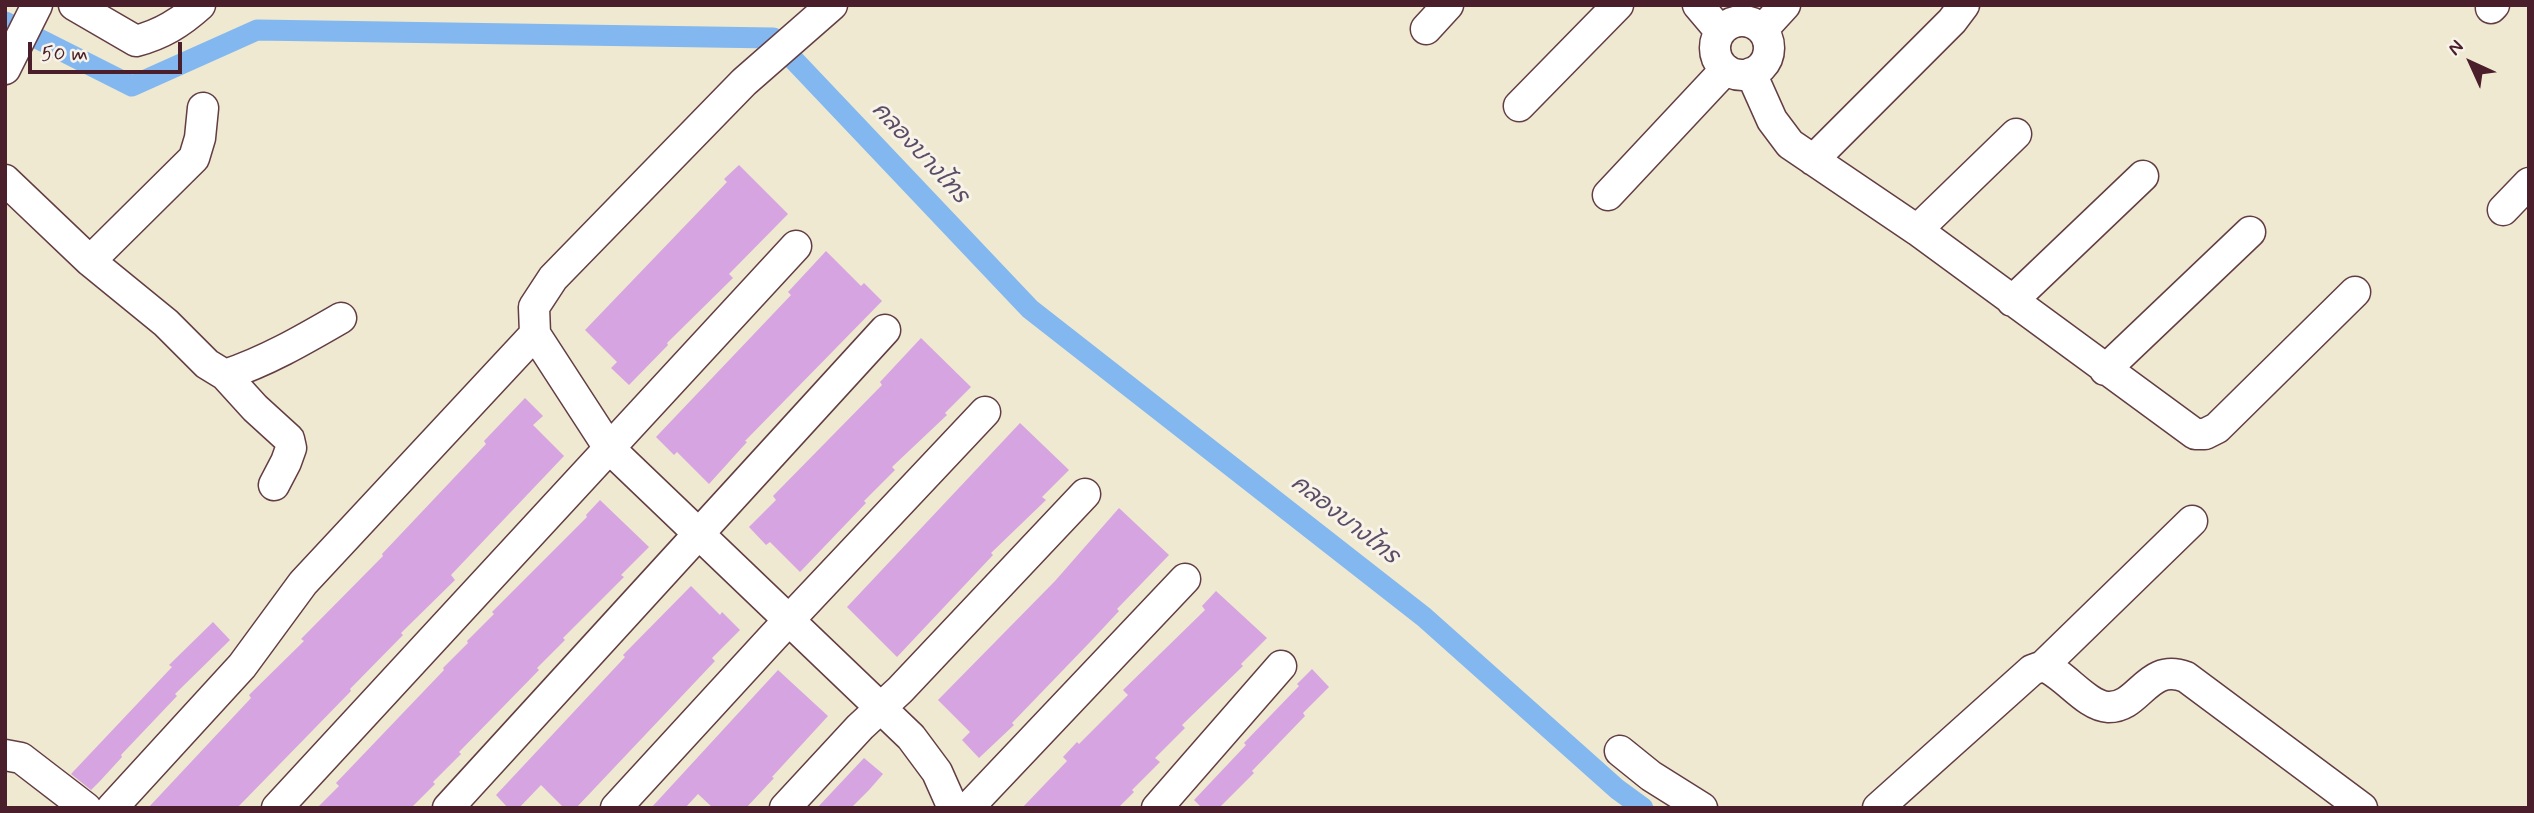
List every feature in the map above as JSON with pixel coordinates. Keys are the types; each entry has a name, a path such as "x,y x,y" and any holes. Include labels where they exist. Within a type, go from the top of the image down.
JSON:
{"street":[{"path":"11,59 37,5"},
{"path":"74,5 136,41 179,24 200,5"},
{"path":"832,5 744,82 553,278 534,307 535,334 609,448 911,737 937,772 953,808"},
{"path":"1426,29 1448,5"},
{"path":"1520,106 1618,5"},
{"path":"1698,5 1720,31"},
{"path":"1763,29 1785,5"},
{"path":"1813,160 1952,21 1964,5"},
{"path":"1608,195 1738,71 1762,66 1768,55 1769,41 1763,29 1749,21 1733,22 1720,31 1714,51 1718,62 1738,71 1790,144 1917,230 2194,434 2205,434 2217,428 2356,292"},
{"path":"90,261 194,158 200,138 203,108"},
{"path":"1917,230 2016,134"},
{"path":"2012,301 2143,176"},
{"path":"5,180 90,261 166,323 207,364 225,375 255,408 289,439 291,448 274,485"},
{"path":"2502,210 2529,183"},
{"path":"2105,370 2250,232"},
{"path":"277,808 796,246"},
{"path":"225,375 266,360 341,318"},
{"path":"448,808 885,330"},
{"path":"112,808 242,666 303,583 535,334"},
{"path":"616,808 985,412"},
{"path":"785,808 1085,494"},
{"path":"1878,808 2032,670 2048,668 2192,521"},
{"path":"968,808 1185,579"},
{"path":"1157,808 1281,666"},
{"path":"2048,668 2098,705 2111,707 2122,703 2160,674 2173,672 2186,677 2362,808"},
{"path":"1620,751 1651,776 1702,808"},
{"path":"5,755 20,758 86,808"}],"building":[{"path":"739,165 788,214 729,274 733,278 629,385 611,368 617,362 585,330 727,182 724,179"},
{"path":"826,251 861,286 864,283 882,301 745,441 747,442 709,484 677,452 674,455 656,437 791,295 788,292"},
{"path":"921,338 971,387 945,413 947,415 892,467 895,470 800,572 770,542 766,545 749,527 776,500 773,496 882,385 880,382"},
{"path":"525,398 543,416 533,425 564,456 451,575 455,580 401,633 403,635 351,691 237,808 148,808 251,698 249,695 304,641 301,639 383,556 486,444 484,441"},
{"path":"1020,423 1069,470 1042,497 1046,500 991,553 993,555 897,657 847,607"},
{"path":"600,500 649,547 621,575 624,577 563,638 565,640 537,668 539,670 459,752 461,754 433,782 435,784 411,808 317,808 339,786 336,783 494,614 492,612 587,517"},
{"path":"1119,508 1169,555 1012,723 1014,725 979,758 962,740 970,732 938,700 1055,581"},
{"path":"691,586 720,615 722,612 740,630 712,658 715,661 576,808 564,808 541,785 519,808 508,808 496,795 625,657 623,655"},
{"path":"1216,591 1267,638 1241,664 1243,666 1182,725 1185,728 1155,758 1160,762 1132,790 1134,792 1118,808 1022,808 1067,761 1063,757 1077,742 1079,744 1128,695 1123,690 1205,610 1202,606"},
{"path":"213,622 230,640 175,694 177,696 101,780 91,790 71,774 172,667 169,665"},
{"path":"1312,669 1329,687 1252,771 1254,773 1219,808 1202,808 1194,800"},
{"path":"778,670 828,716 772,777 774,778 746,808 713,808 698,794 685,808 651,808"},
{"path":"864,758 883,774 869,790 851,808 817,808"}],"waterway":[{"name":"คลองบางไทร","path":"5,22 132,86 257,30 773,38 1030,309 1424,617 1617,789 1643,808"}]}
